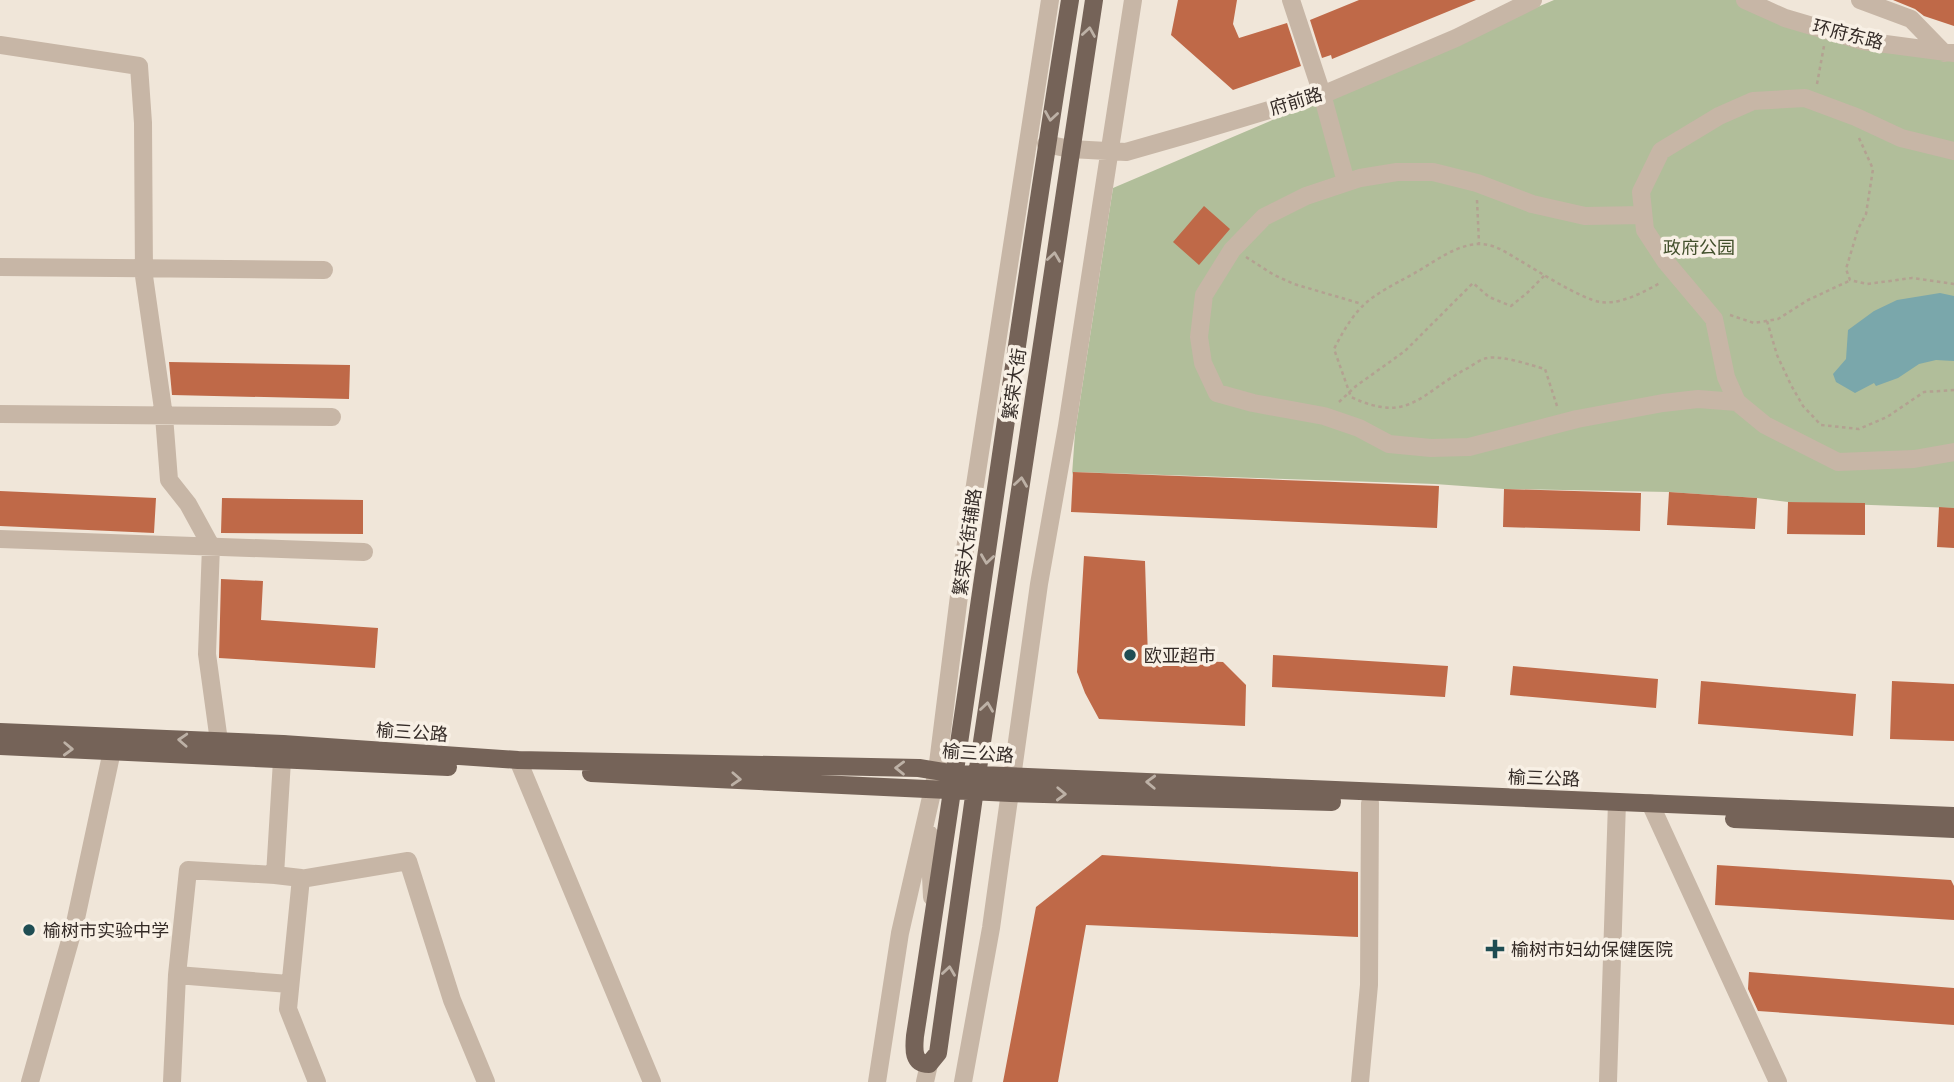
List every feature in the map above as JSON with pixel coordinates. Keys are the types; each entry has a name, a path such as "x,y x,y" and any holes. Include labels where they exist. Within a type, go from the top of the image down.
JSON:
{"main road":[{"name":"繁荣大街","path":"927,1073 914,1051 1046,144 1070,0"},
{"name":"繁荣大街","path":"927,1073 938,1053 976,782 1094,0"},
{"name":"榆三公路","path":"0,732 113,744 282,751 520,766 934,779 1370,803 1954,816"},
{"name":"榆三公路","path":"0,747 113,744"},
{"name":"榆三公路","path":"1012,785 1617,808"},
{"name":"榆三公路","path":"1653,809 1954,829"}],"street":[{"name":"繁荣大街辅路","path":"877,1082 900,933 934,779 964,556 1050,0"},
{"path":"963,1082 991,928 1039,584 1067,426 1133,0"},
{"path":"1291,0 1322,94 1346,182"},
{"name":"府前路","path":"1046,144 1070,149 1126,152 1322,94 1456,38 1532,0"},
{"name":"环府东路","path":"1745,0 1785,18 1863,41 1949,53"},
{"path":"1860,0 1911,19 1949,53"},
{"path":"0,46 139,66 143,123 144,270 164,416 169,481 188,504 211,546 207,654 220,749"},
{"path":"1954,151 1901,138 1805,98 1753,101 1719,116 1661,151 1641,192 1645,230 1714,319 1725,372 1737,402 1765,425 1838,461 1914,459 1954,452"},
{"path":"1643,215 1585,216 1532,204 1477,183 1433,172 1397,172 1346,182 1306,196 1264,217 1232,250 1204,295 1199,337 1203,363 1217,393 1253,403 1324,416 1359,428 1389,444 1431,448 1469,447 1562,422 1663,403 1707,399 1737,402"},
{"path":"0,267 324,271"},
{"path":"1707,399 1725,372"},
{"path":"0,414 332,417"},
{"path":"0,539 364,552"},
{"path":"30,1082 75,923 113,744"},
{"path":"275,875 282,751"},
{"path":"520,766 652,1082"},
{"path":"1360,1082 1368,985 1370,803"},
{"path":"1608,1082 1617,808"},
{"path":"1653,809 1778,1082"},
{"path":"928,810 933,918"},
{"path":"172,1082 177,975 188,870 301,879 408,861 452,1000 486,1082"},
{"path":"301,879 288,1009 317,1082"},
{"path":"177,975 289,984"}],"path":[{"path":"1813,101 1827,30"},
{"path":"1850,280 1846,269 1858,229 1866,214 1873,169 1859,143 1856,117"},
{"path":"1477,183 1479,244"},
{"path":"1562,422 1545,369 1487,358 1459,373 1431,393 1399,408 1372,407 1351,397 1334,349 1346,325 1362,304 1383,289 1460,247 1479,244 1497,247 1544,276 1600,302 1640,294 1675,272"},
{"path":"1232,250 1294,284 1362,304"},
{"path":"1324,416 1349,391 1405,351 1473,283 1489,298 1511,306 1544,276"},
{"path":"1716,330 1731,314 1754,323 1778,319 1808,300 1850,280 1867,284 1912,278 1954,284"},
{"path":"1767,321 1777,355 1791,385 1802,406 1821,425 1859,429 1887,417 1924,391 1954,390"}],"green space":[{"name":"政府公园","path":"1554,0 1749,0 1819,28 1954,53 1954,508 1788,502 1669,492 1504,489 1435,484 1073,472 1072,475 1075,433 1113,188"}],"water":[{"path":"1940,293 1954,296 1954,361 1936,360 1919,364 1898,378 1876,386 1874,383 1855,393 1836,382 1833,374 1846,359 1848,330 1874,311 1897,300"}],"building":[{"path":"1178,0 1237,0 1233,24 1239,38 1287,23 1301,66 1233,90 1171,35"},
{"path":"1359,0 1476,0 1332,59 1331,55 1322,58 1310,20"},
{"path":"1893,0 1954,0 1954,26 1924,16"},
{"path":"1204,206 1230,229 1199,265 1173,242"},
{"path":"169,362 350,365 349,399 172,395"},
{"path":"1073,472 1439,486 1437,528 1071,512"},
{"path":"1504,489 1641,493 1640,531 1503,527"},
{"path":"0,491 156,498 154,533 0,526"},
{"path":"1669,492 1757,498 1755,529 1667,525"},
{"path":"222,498 363,500 363,534 221,533"},
{"path":"1788,502 1865,503 1865,535 1787,534"},
{"path":"1939,507 1954,508 1954,548 1937,547"},
{"path":"1084,556 1145,561 1148,659 1223,662 1246,685 1245,726 1099,719 1077,672"},
{"path":"221,579 263,581 261,620 378,628 375,668 219,658"},
{"path":"1273,655 1448,666 1445,697 1272,687"},
{"path":"1513,666 1658,679 1656,708 1510,695"},
{"path":"1701,681 1856,694 1853,736 1698,724"},
{"path":"1892,681 1954,684 1954,741 1890,739"},
{"path":"1102,855 1358,872 1358,937 1086,925 1058,1082 1003,1082 1036,907"},
{"path":"1717,865 1951,880 1954,886 1954,920 1715,905"},
{"path":"1749,972 1954,988 1954,1025 1758,1011 1748,989"}],"place":[{"name":"欧亚超市","path":"1130,655"},
{"name":"榆树市实验中学","path":"29,930"},
{"name":"榆树市妇幼保健医院","path":"1495,949"}]}
